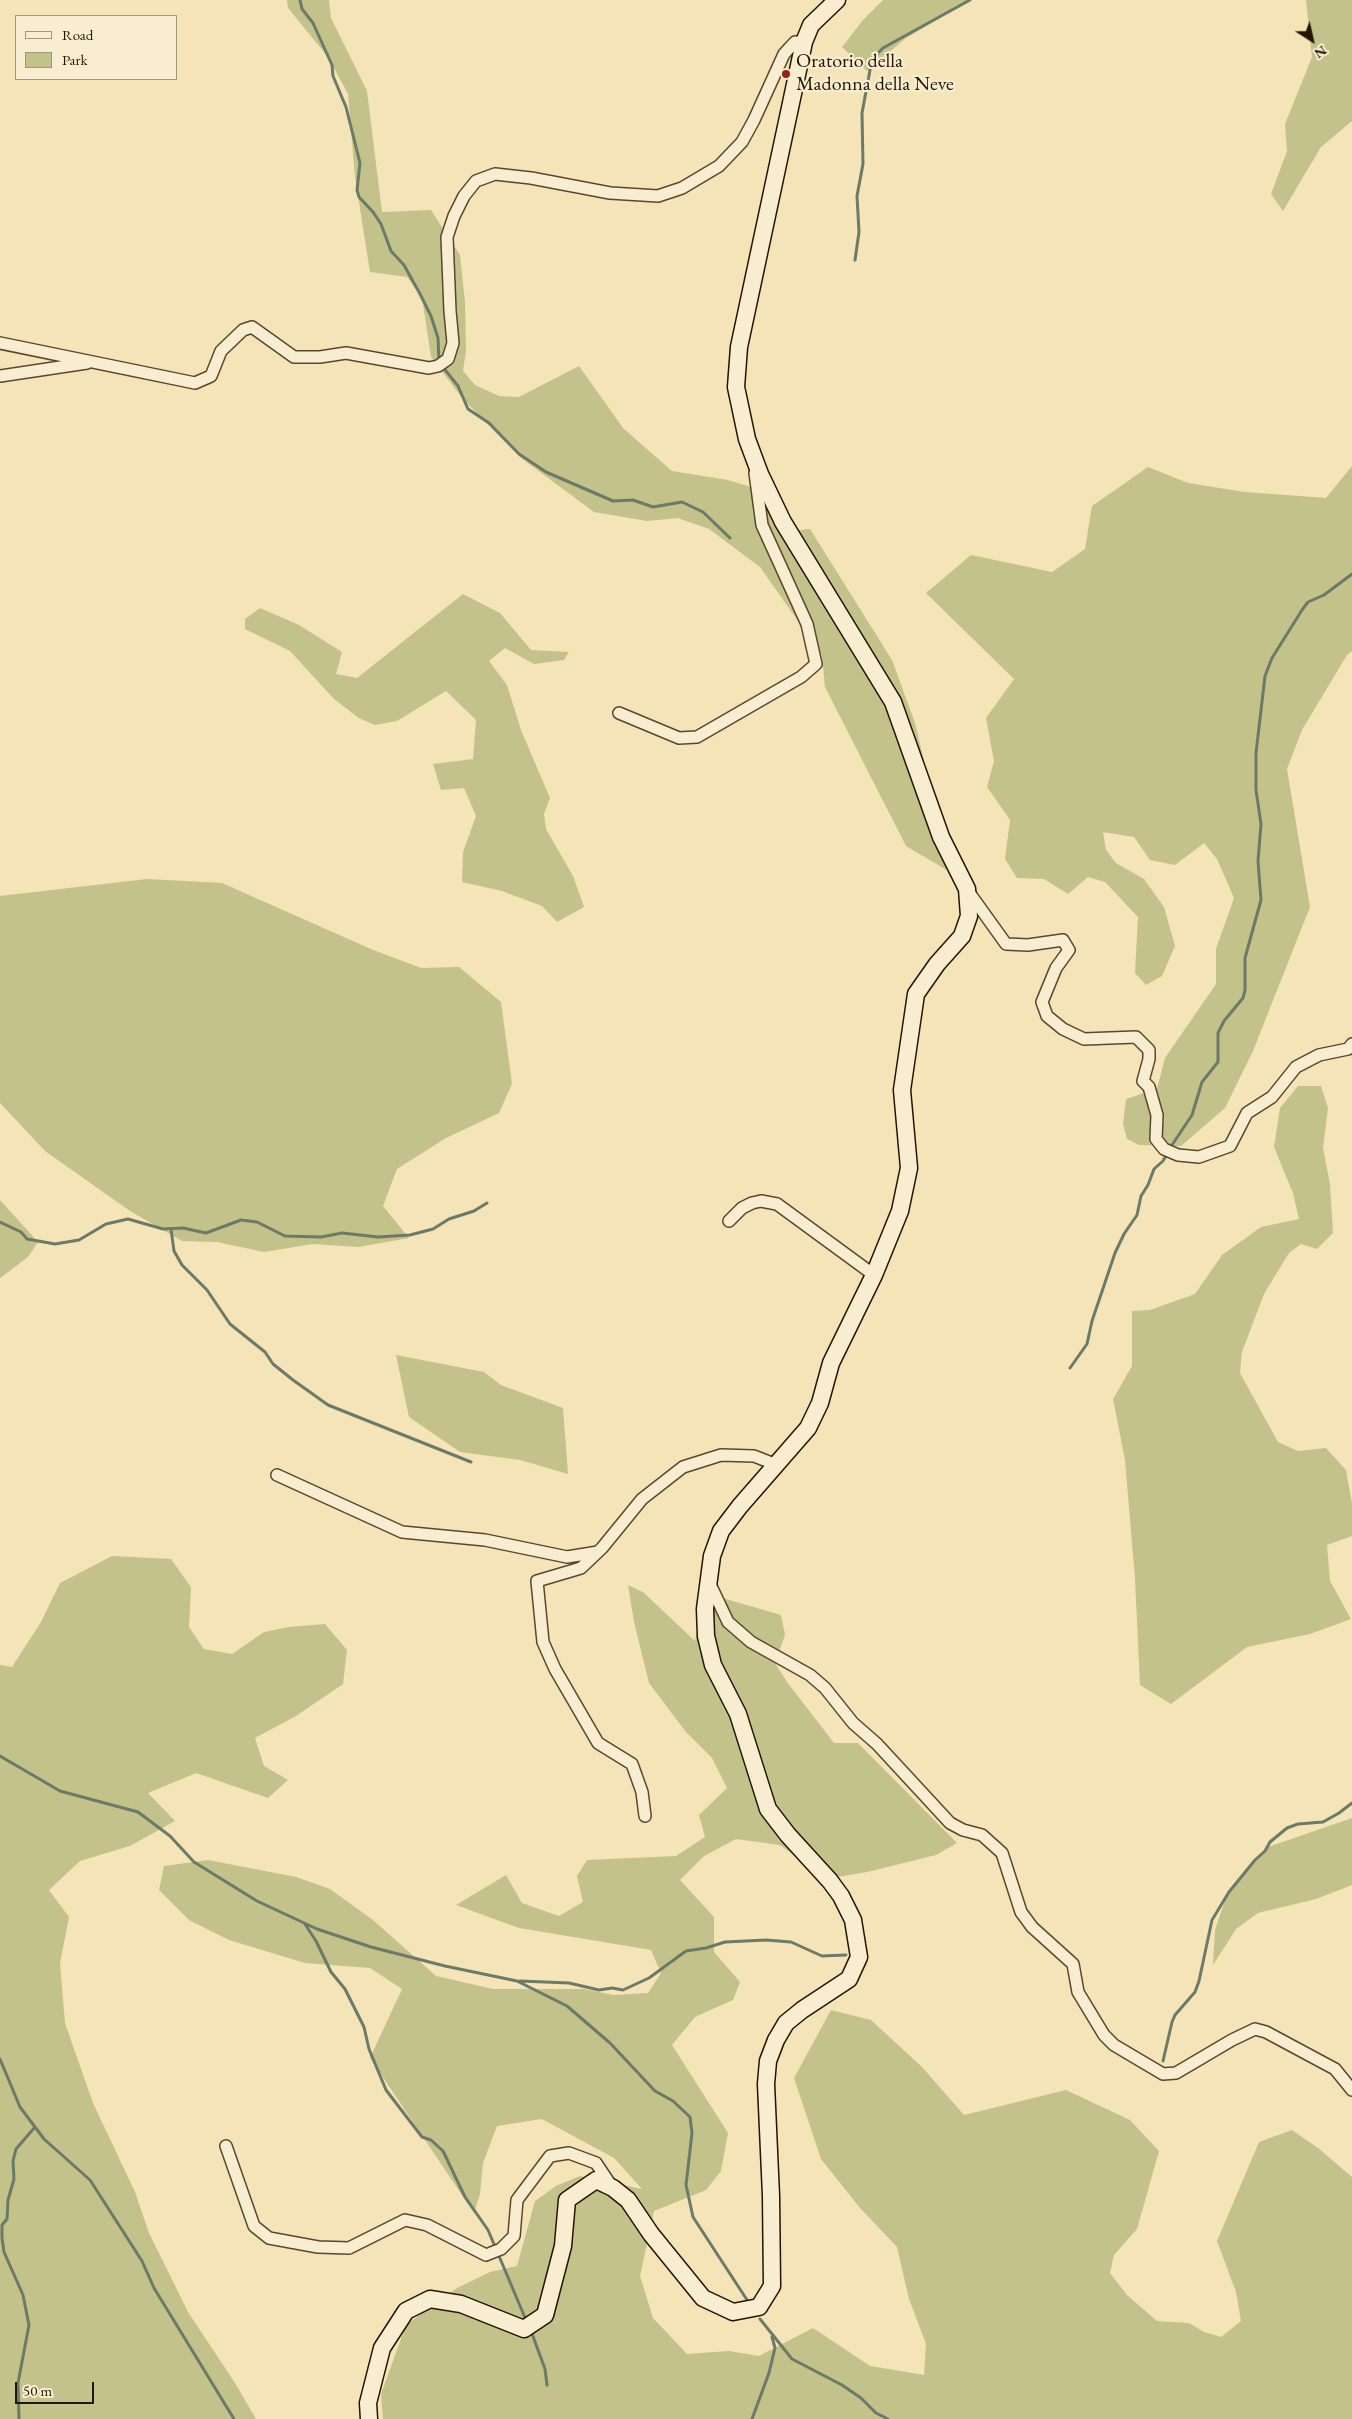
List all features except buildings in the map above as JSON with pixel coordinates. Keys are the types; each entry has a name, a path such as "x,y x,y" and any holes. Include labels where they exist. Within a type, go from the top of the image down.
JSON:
{"street":[{"path":"619,713 679,738 697,737 800,676 816,664 807,624 779,558 762,525 752,454 736,387 739,347 804,42 811,25 838,0"},
{"path":"0,343 196,383 211,376 221,351 243,330 252,327 294,357 320,357 346,353 429,368 438,366 448,359 453,343 447,237 454,216 464,196 476,181 494,174 531,178 610,193 658,196 682,188 720,166 742,142 758,113 784,54 795,42 804,42"},
{"path":"0,376 96,362"},
{"path":"752,454 783,522 893,702 941,837 967,889 1006,944 1028,945 1063,940 1069,950 1056,968 1042,1002 1047,1016 1063,1029 1084,1039 1136,1037 1149,1050 1149,1059 1143,1081 1149,1087 1157,1115 1156,1140 1164,1149 1178,1155 1199,1157 1230,1146 1247,1113 1272,1097 1296,1067 1319,1055 1348,1049 1352,1044"},
{"path":"369,2419 368,2403 382,2348 406,2311 430,2299 461,2304 524,2328 544,2315 563,2246 566,2200 596,2180 613,2188 628,2200 651,2234 703,2298 733,2312 759,2306 772,2286 771,2196 766,2084 768,2060 776,2040 786,2023 849,1979 859,1957 853,1920 841,1896 830,1881 788,1835 768,1808 738,1714 713,1665 706,1636 705,1609 708,1581 712,1556 721,1531 740,1506 808,1428 820,1403 831,1363 874,1275 900,1211 909,1168 902,1090 916,994 937,964 962,936 968,916 967,889"},
{"path":"730,1221 742,1208 752,1203 761,1201 777,1204 874,1275"},
{"path":"645,1816 642,1792 632,1764 598,1743 554,1669 543,1642 537,1581 581,1568 598,1552 642,1498 683,1467 721,1455 754,1456 777,1465"},
{"path":"277,1476 402,1532 485,1540 567,1556 598,1552"},
{"path":"708,1581 728,1622 751,1642 810,1675 825,1688 853,1723 877,1744 950,1823 963,1830 982,1835 1002,1853 1021,1912 1032,1927 1073,1964 1078,1992 1104,2035 1114,2045 1163,2074 1176,2073 1237,2037 1256,2029 1266,2032 1335,2069 1352,2090"},
{"path":"226,2146 254,2226 269,2238 318,2247 349,2248 405,2220 427,2226 486,2255 501,2249 514,2236 518,2200 550,2156 569,2153 596,2163 613,2188"}],"green space":[{"path":"287,0 329,0 331,18 367,91 382,212 431,210 460,255 465,302 466,351 463,371 475,385 499,396 519,397 579,366 623,428 672,471 728,480 761,490 785,532 810,529 892,660 915,723 950,872 906,846 825,687 822,655 760,567 709,529 678,518 647,521 594,512 521,458 463,399 431,357 422,297 407,277 370,272 355,177 348,94 328,57 288,8"},
{"path":"883,0 970,0 906,38 867,71 842,47 863,20"},
{"path":"1306,0 1352,0 1352,121 1321,147 1283,211 1271,194 1287,151 1285,124 1312,57"},
{"path":"1352,466 1352,651 1347,655 1302,730 1287,769 1310,907 1253,1051 1225,1108 1181,1146 1139,1145 1127,1139 1123,1124 1126,1099 1157,1089 1165,1058 1216,984 1216,949 1234,898 1217,859 1204,843 1175,865 1150,860 1134,837 1103,832 1106,850 1116,863 1144,879 1164,907 1175,946 1162,976 1146,985 1135,973 1138,917 1105,882 1088,877 1068,894 1044,879 1017,878 1005,859 1010,820 987,787 994,761 986,718 1014,679 926,593 971,555 1052,572 1085,549 1092,506 1148,467 1188,483 1245,492 1326,498"},
{"path":"463,594 500,613 531,650 569,652 564,660 534,664 505,648 489,661 507,685 521,730 550,798 544,814 546,829 573,876 584,907 557,922 542,906 502,891 462,882 463,852 476,816 464,788 441,790 433,764 473,759 476,720 446,691 397,721 375,725 359,718 334,699 290,651 245,629 245,619 260,608 299,625 342,652 336,674 357,678"},
{"path":"147,879 222,883 371,949 421,968 459,967 501,1002 512,1084 499,1113 446,1138 397,1169 383,1206 409,1238 358,1247 313,1244 264,1252 217,1242 182,1241 130,1211 45,1151 0,1103 0,896"},
{"path":"1298,1086 1321,1086 1328,1108 1323,1148 1330,1184 1333,1233 1317,1249 1301,1244 1289,1253 1264,1294 1242,1352 1240,1373 1278,1442 1298,1451 1326,1448 1346,1470 1352,1504 1352,1536 1327,1545 1330,1581 1351,1619 1310,1634 1247,1647 1171,1704 1140,1685 1135,1579 1125,1460 1113,1399 1132,1366 1132,1311 1150,1310 1195,1294 1222,1255 1261,1227 1299,1219 1293,1193 1274,1147 1280,1108"},
{"path":"0,1200 38,1242 28,1257 0,1278"},
{"path":"396,1355 484,1372 501,1385 563,1408 568,1474 520,1460 460,1452 409,1417"},
{"path":"112,1556 171,1559 191,1587 189,1627 204,1649 232,1654 264,1632 289,1627 325,1624 347,1650 343,1684 296,1716 255,1738 264,1766 288,1780 268,1798 196,1773 148,1793 175,1821 130,1846 80,1861 49,1890 69,1917 60,1963 65,2023 93,2103 135,2192 149,2233 188,2312 235,2383 256,2419 0,2419 0,1665 12,1667 41,1622 60,1583"},
{"path":"628,1585 643,1592 695,1641 705,1593 781,1615 785,1635 775,1663 787,1682 834,1743 858,1743 957,1843 936,1855 867,1872 826,1879 780,1845 736,1839 704,1856 680,1880 714,1917 714,1952 740,1982 733,2000 695,2017 672,2045 728,2133 721,2171 706,2190 654,2211 640,2276 653,2318 687,2354 729,2351 759,2356 813,2328 870,2366 924,2375 926,2344 909,2299 897,2247 860,2208 821,2159 794,2078 831,2010 871,2020 922,2067 964,2115 1066,2090 1130,2120 1159,2151 1137,2229 1114,2255 1110,2273 1127,2295 1157,2321 1189,2323 1204,2332 1221,2337 1241,2321 1236,2292 1217,2241 1259,2142 1292,2130 1318,2148 1352,2177 1352,2419 383,2419 381,2394 406,2325 457,2288 490,2272 517,2266 535,2201 556,2186 580,2176 642,2189 614,2158 542,2119 497,2126 483,2163 480,2194 474,2213 370,2058 402,1989 370,1968 305,1963 229,1940 189,1920 159,1890 164,1866 208,1860 296,1877 330,1889 373,1920 436,1976 493,1989 584,1989 614,1995 648,1993 661,1973 651,1950 519,1928 456,1905 506,1875 522,1903 559,1916 583,1902 577,1876 587,1860 676,1856 705,1837 699,1815 727,1788 712,1758 686,1732 649,1683 634,1622"},
{"path":"1352,1818 1352,1885 1316,1899 1258,1913 1236,1929 1213,1965 1215,1930 1228,1891 1268,1847"}],"waterway":[{"path":"300,0 302,9 313,23 332,65 333,76 346,107 360,163 357,190 359,197 381,224 391,251 404,265 431,316 438,338 439,361"},
{"path":"855,260 859,232 857,196 863,164 862,113 870,70 875,56 883,48 970,0"},
{"path":"442,366 458,386 468,409 489,423 519,454 546,472 613,501 633,500 653,507 682,502 703,512 730,538"},
{"path":"1170,1148 1192,1115 1202,1082 1218,1062 1218,1033 1224,1021 1243,998 1245,990 1245,958 1261,900 1258,861 1261,824 1256,790 1256,753 1265,676 1272,658 1308,602 1324,595 1352,574"},
{"path":"1070,1368 1087,1344 1092,1321 1115,1253 1124,1234 1137,1215 1141,1196 1148,1185 1154,1169 1163,1161 1167,1154"},
{"path":"0,1222 21,1232 27,1239 55,1244 79,1240 106,1224 128,1219 163,1229 183,1228 206,1233 241,1220 257,1222 285,1236 321,1237 342,1233 378,1237 410,1235 433,1229 449,1219 474,1211 487,1203"},
{"path":"171,1229 174,1251 182,1265 207,1290 230,1324 265,1352 273,1364 293,1380 328,1405 471,1462"},
{"path":"0,1756 60,1791 138,1812 170,1836 194,1862 257,1901 317,1929 371,1947 445,1966 517,1981 567,2006 610,2043 655,2091 673,2101 690,2117 692,2133 686,2185 693,2217 749,2303"},
{"path":"1163,2061 1172,2022 1175,2015 1195,1992 1212,1920 1229,1892 1255,1860 1265,1851 1270,1842 1287,1828 1298,1824 1323,1822 1352,1803"},
{"path":"305,1924 316,1941 331,1972 345,1989 364,2027 369,2049 386,2090 422,2137 431,2140 443,2151 465,2197 488,2230 526,2320"},
{"path":"520,1981 569,1983 599,1990 612,1988 623,1990 649,1978 686,1951 706,1948 725,1942 766,1940 791,1942 822,1956 846,1955"},
{"path":"0,2059 20,2107 44,2139 90,2180 142,2261 154,2288 234,2419"},
{"path":"19,2419 18,2383 29,2325 23,2295 4,2252 2,2225 7,2219 8,2200 14,2179 13,2161 16,2149 35,2127"},
{"path":"760,2319 792,2359 842,2385 861,2398 876,2413 888,2419"},
{"path":"531,2331 545,2369 547,2385"},
{"path":"752,2419 769,2373 775,2348 772,2337"}],"place":[{"name":"Oratorio della Madonna della Neve","path":"786,74"}]}
